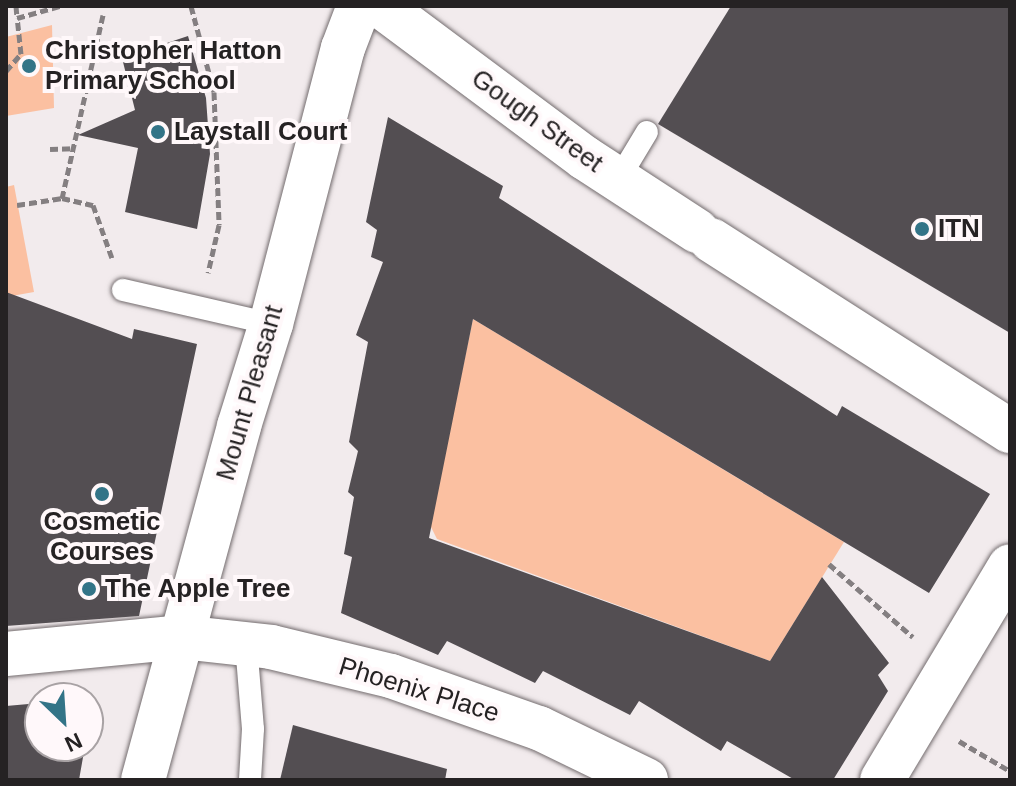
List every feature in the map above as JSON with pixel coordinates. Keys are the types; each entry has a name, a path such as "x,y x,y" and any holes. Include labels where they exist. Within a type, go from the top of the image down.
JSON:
{"street":[{"name":"Mount Pleasant","path":"143,780 271,324 343,48 359,6"},
{"name":"Gough Street","path":"381,6 618,180 1010,431"},
{"path":"882,780 1010,566"},
{"name":"Phoenix Place","path":"6,654 181,637 246,644 391,676 539,728 646,780"}],"lane":[{"path":"618,180 647,132"},
{"path":"123,290 271,324"},
{"path":"246,644 253,729 250,780"}],"path":[{"path":"6,71 21,54 16,6"},
{"path":"17,18 60,6"},
{"path":"191,6 214,92 219,225 200,307"},
{"path":"62,198 103,15"},
{"path":"50,149 74,148"},
{"path":"17,205 62,198 93,205 123,290"},
{"path":"829,564 950,670"},
{"path":"920,719 1010,771"}],"shaded area":[{"name":"Christopher Hatton Primary School","path":"52,25 54,108 6,116 6,37"},
{"path":"14,185 34,292 6,297 6,187"},
{"path":"473,319 844,542 770,661 437,539 430,525"}],"building":[{"name":"ITN","path":"731,6 1010,6 1010,333 658,124"},
{"name":"Laystall Court","path":"188,36 206,98 210,154 197,229 125,212 138,148 78,135 135,110 122,58"},
{"path":"388,117 503,186 499,198 837,416 842,406 990,494 929,593 473,319 429,538 770,661 822,577 889,663 878,675 888,691 833,780 795,780 727,741 721,751 639,701 630,715 543,671 535,683 447,641 438,655 341,613 352,557 344,554 354,497 348,492 358,451 349,442 368,342 356,335 383,262 371,257 377,230 366,222"},
{"path":"6,292 132,339 134,329 197,344 139,616 6,626"},
{"path":"24,704 24,762 82,762 79,780 6,780 6,706"},
{"path":"293,725 447,769 445,780 280,780"}],"place":[{"name":"Christopher Hatton Primary School","path":"29,66"},
{"name":"Laystall Court","path":"158,132"},
{"name":"ITN","path":"922,229"},
{"name":"Cosmetic Courses","path":"102,494"},
{"name":"The Apple Tree","path":"89,589"}]}
